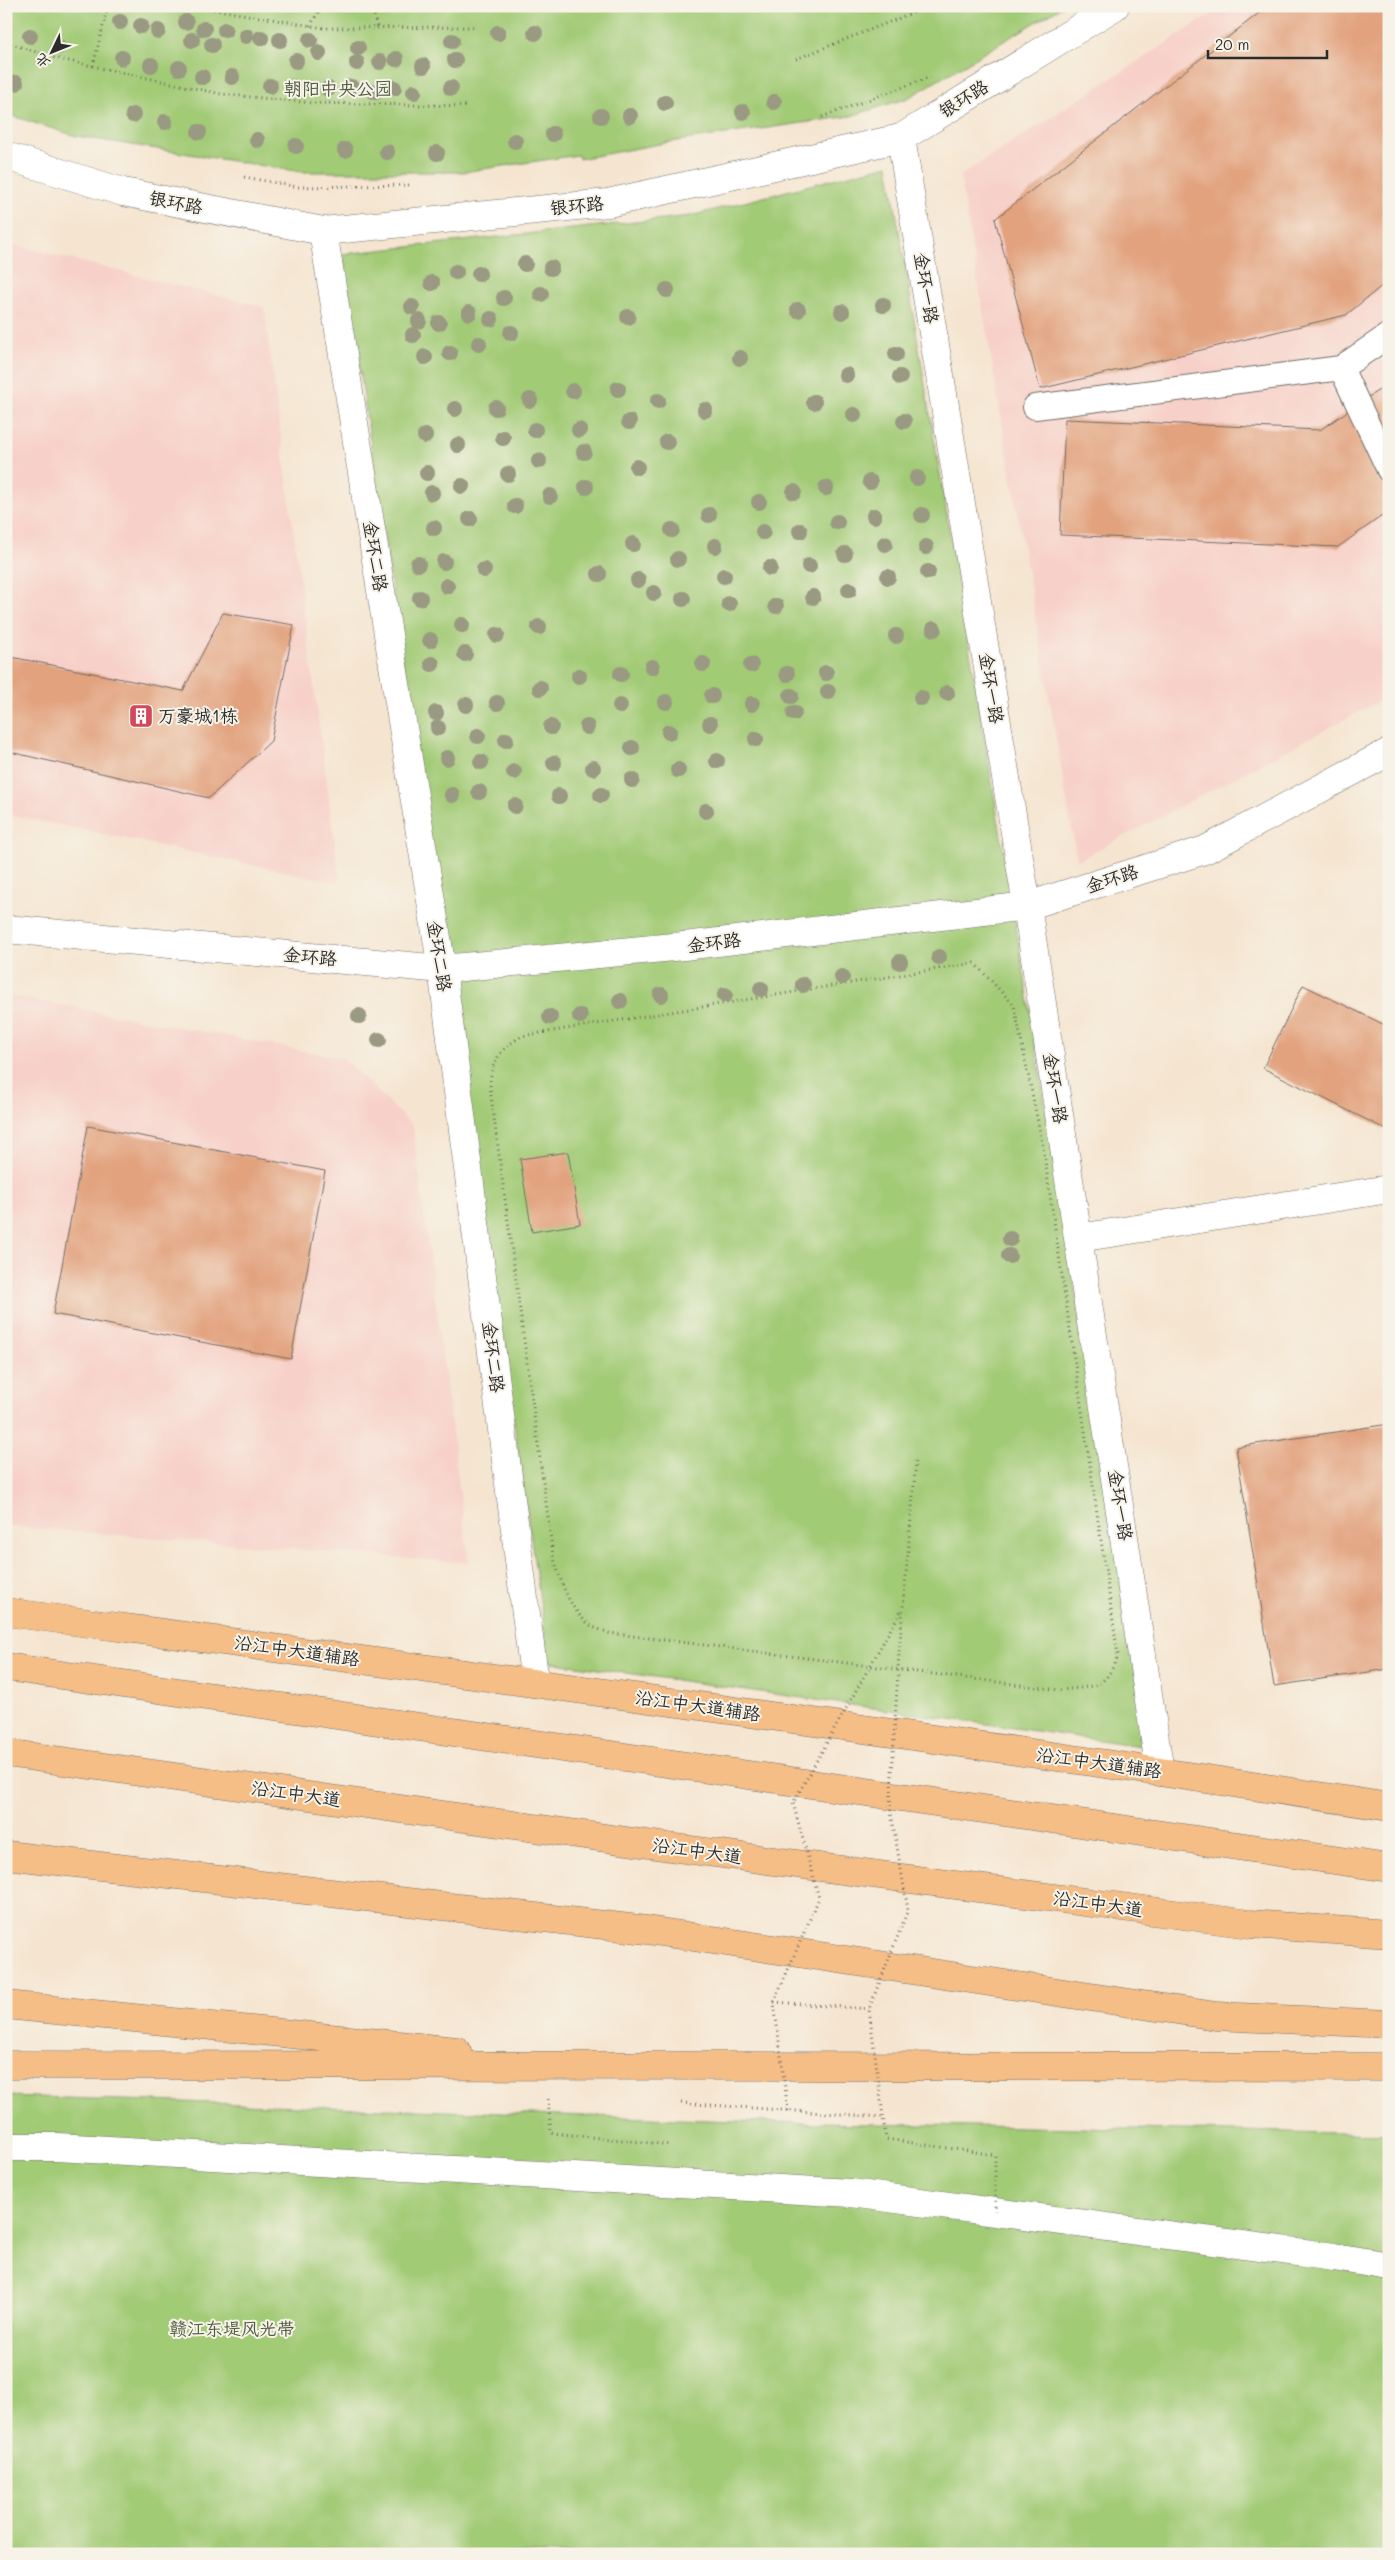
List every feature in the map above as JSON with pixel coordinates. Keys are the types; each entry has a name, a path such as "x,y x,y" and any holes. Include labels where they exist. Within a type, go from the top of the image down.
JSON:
{"main road":[{"name":"沿江中大道辅路","path":"6,1612 535,1683 1160,1772 1389,1807"},
{"path":"6,1667 1389,1868"},
{"name":"沿江中大道","path":"6,1753 676,1848 1250,1924 1389,1934"},
{"path":"6,1855 647,1930 1216,2016 1389,2024"},
{"path":"6,2005 616,2067"},
{"path":"6,2065 1389,2067"}],"street":[{"name":"银环路","path":"6,156 122,192 323,232 608,203 901,138 1115,6"},
{"name":"金环一路","path":"901,138 1027,906 1160,1772"},
{"name":"金环二路","path":"323,232 442,969 535,1683"},
{"path":"1035,407 1340,368 1389,334"},
{"path":"1340,368 1389,470"},
{"name":"金环路","path":"6,930 442,969 684,946 1027,906 1205,850 1389,752"},
{"path":"1079,1238 1389,1189"},
{"path":"6,2147 67,2148 834,2191 995,2211 1389,2266"}],"path":[{"path":"93,66 108,6"},
{"path":"194,6 324,28 474,27"},
{"path":"310,26 322,6"},
{"path":"372,6 377,28"},
{"path":"796,59 930,6"},
{"path":"6,42 51,57 221,94 312,103 469,106"},
{"path":"816,120 938,74"},
{"path":"242,177 298,187 416,185"},
{"path":"974,963 1014,1005 1043,1147 1118,1655 1111,1674 1102,1683 1060,1690 609,1633 590,1625 576,1610 561,1583 553,1555 490,1088 490,1072 499,1054 509,1044 522,1036 974,963"},
{"path":"916,1461 903,1606 890,1807 908,1910 869,2009 886,2139 994,2155 995,2211"},
{"path":"788,2111 774,2002 819,1898 793,1803 903,1606"},
{"path":"774,2002 869,2009"},
{"path":"548,2094 551,2133 679,2146"},
{"path":"673,2103 882,2118"}],"shaded area":[{"path":"1224,6 1389,6 1389,696 1077,861 960,176"},
{"path":"6,243 264,307 340,883 6,814"},
{"path":"6,995 343,1058 413,1126 469,1563 6,1526"}],"green space":[{"name":"朝阳中央公园","path":"6,6 1063,6 908,98 851,116 670,142 579,159 578,155 463,172 302,172 76,136 6,114"},
{"path":"888,165 1028,997 1148,1747 549,1662 343,254 690,216"},
{"name":"赣江东堤风光带","path":"6,2096 765,2122 1389,2134 1389,2554 6,2554"}],"water":[{"path":"307,6 392,6 349,13"}],"building":[{"path":"1268,6 1389,6 1389,280 1346,315 1040,389 995,219"},
{"path":"1389,383 1389,511 1338,547 1060,535 1065,419 1320,430"},
{"name":"万豪城1栋","path":"223,613 294,625 271,741 209,798 6,751 6,656 183,691"},
{"path":"1303,985 1389,1027 1389,1131 1263,1068"},
{"path":"88,1126 325,1171 291,1359 53,1314"},
{"path":"568,1152 580,1224 532,1232 520,1159"},
{"path":"1389,1424 1389,1669 1274,1686 1236,1447"}],"place":[{"name":"万豪城1栋","path":"141,716"}]}
